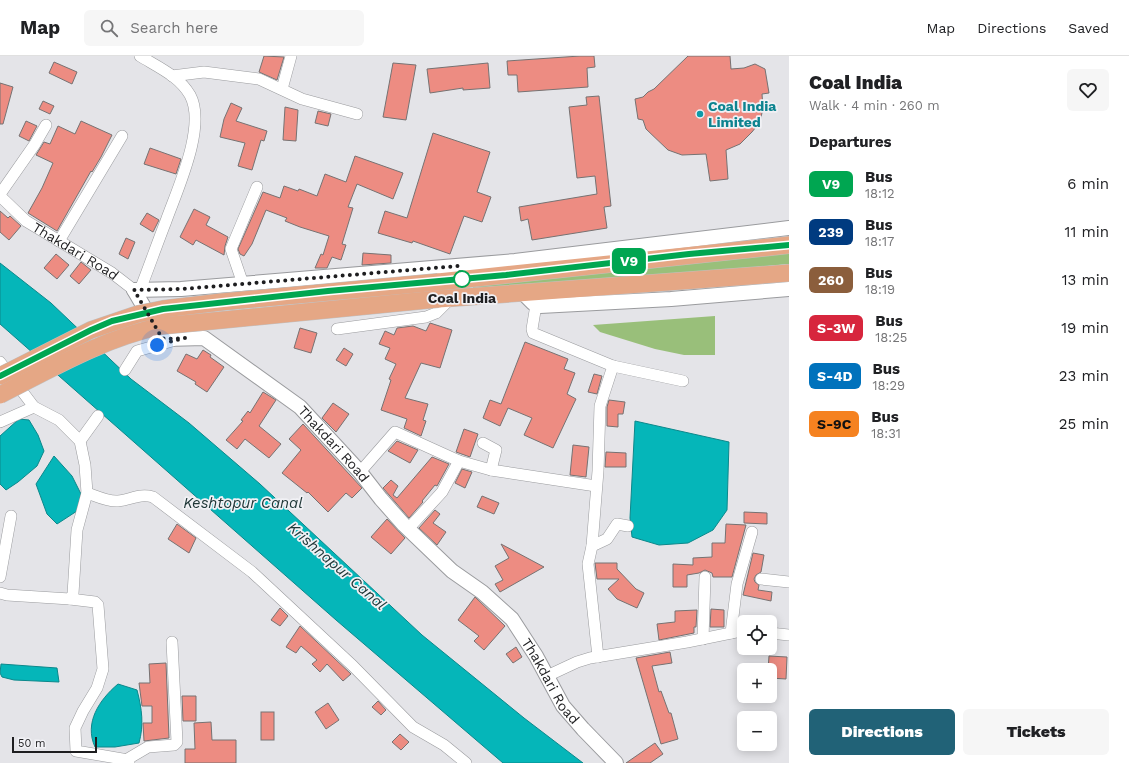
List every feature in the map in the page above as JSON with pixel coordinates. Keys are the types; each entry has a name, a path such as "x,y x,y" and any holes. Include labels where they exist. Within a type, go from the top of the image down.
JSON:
{"main road":[{"path":"0,376 91,330 138,314 163,309 789,245"},
{"path":"0,395 102,344 136,332 161,326 445,298 693,281 789,272"}],"street":[{"path":"140,56 172,76 190,96 195,113 194,131 187,164 137,290 169,290 515,261 789,228"},
{"path":"282,89 291,56"},
{"path":"172,76 204,72 264,80 302,99 357,114"},
{"path":"0,195 36,144 46,125"},
{"path":"59,241 122,136"},
{"path":"244,284 231,249 257,186"},
{"name":"Thakdari Road","path":"0,195 26,221 112,273 137,290 162,338 200,338 209,340 300,407 360,472 381,500 408,530 452,571 482,592 512,619 547,676 563,706 583,730 616,763"},
{"path":"522,292 536,305 663,299 789,289"},
{"path":"337,329 426,316 436,313 445,298"},
{"path":"536,305 532,330 533,333 613,366 683,380"},
{"path":"125,370 137,351 185,338"},
{"path":"0,362 34,407 59,420 80,441 85,465 86,493 77,530 73,594 70,599"},
{"path":"598,657 588,564 592,546 600,406 613,366"},
{"path":"0,422 34,407"},
{"path":"80,441 98,416"},
{"path":"360,472 394,432 459,461 491,470 596,486"},
{"path":"483,443 496,450 491,470"},
{"path":"408,530 442,492 459,461"},
{"path":"86,493 117,501 136,495 152,497 252,572 353,666 410,724 444,745 466,763"},
{"path":"0,577 10,516"},
{"path":"592,546 607,539 617,524 628,526"},
{"path":"731,633 737,584 752,532"},
{"path":"704,639 705,577"},
{"path":"761,579 789,582"},
{"path":"0,593 6,595 70,599 95,602 98,604 103,669 97,688 75,728 76,751 127,761 148,746 176,744 172,642"},
{"path":"547,676 577,662 598,657 737,633"},
{"path":"777,634 789,635"}],"green space":[{"path":"789,251 789,264 679,274 473,288 473,283"},
{"path":"715,316 715,355 684,355 655,349 600,332 593,325"}],"water":[{"name":"Keshtopur Canal","path":"0,263 51,303 131,379 189,423 260,484 422,635 524,718 583,763 503,763 336,620 0,324"},
{"path":"19,419 29,420 38,435 44,451 37,466 6,490 0,484 0,436"},
{"path":"635,421 729,442 727,510 713,530 688,543 659,545 632,537 630,518"},
{"path":"54,456 72,476 81,494 77,511 57,524 47,514 36,484"},
{"path":"1,664 57,668 59,682 14,680 2,677 0,673"},
{"path":"118,684 137,690 142,717 142,730 139,743 115,747 95,747 91,729 95,712 105,697"}],"building":[{"path":"264,56 284,57 277,80 259,72"},
{"path":"594,56 595,67 587,68 588,87 518,92 517,75 508,75 507,61"},
{"name":"Coal India Limited","path":"688,56 730,56 731,69 744,68 755,64 765,69 769,93 762,94 763,108 760,122 740,144 726,150 728,179 710,181 706,154 682,155 668,150 646,129 643,120 638,119 635,99 643,97 654,89"},
{"path":"54,62 77,72 72,84 49,73"},
{"path":"393,63 416,65 406,120 383,117"},
{"path":"488,63 490,88 463,90 463,88 430,93 427,69"},
{"path":"0,83 13,87 3,124 0,124"},
{"path":"599,96 611,206 604,207 607,228 532,240 528,219 521,221 519,207 597,194 595,176 577,178 569,107 587,105 586,97"},
{"path":"43,101 54,106 50,114 39,109"},
{"path":"231,103 242,108 236,121 267,131 264,141 261,140 252,170 238,166 245,143 220,137 224,119"},
{"path":"285,107 298,110 296,141 283,140"},
{"path":"318,111 331,114 328,126 315,123"},
{"path":"26,121 37,126 29,141 19,136"},
{"path":"81,121 112,135 101,157 92,172 91,171 57,231 28,213 42,188 53,163 36,155 44,142 50,144 58,126 75,134"},
{"path":"433,133 490,152 477,192 491,197 482,222 464,216 450,254 413,241 412,243 378,233 385,211 407,218"},
{"path":"150,148 181,159 176,174 144,164"},
{"path":"355,156 403,173 393,199 357,184 348,207 353,208 342,244 346,245 341,260 332,257 327,268 315,268 321,254 323,255 329,236 285,221 287,218 266,210 252,244 244,256 240,254 238,249 263,192 280,198 284,186 298,191 299,189 317,196 325,174 346,182"},
{"path":"194,209 210,217 206,225 228,237 224,255 196,240 193,245 180,237"},
{"path":"0,211 8,218 10,216 21,226 9,240 0,232"},
{"path":"147,213 159,220 153,232 140,224"},
{"path":"126,238 135,242 128,259 119,254"},
{"path":"363,253 391,255 391,263 362,265"},
{"path":"56,254 69,265 57,279 44,268"},
{"path":"81,262 91,270 79,284 70,276"},
{"path":"430,323 452,330 440,368 421,363 405,398 428,404 423,420 426,421 421,436 404,428 407,419 381,410 391,380 389,379 396,364 385,359 390,348 379,344 385,331 394,335 397,328 413,326 426,331"},
{"path":"300,328 317,333 311,353 294,348"},
{"path":"525,342 568,359 564,369 575,373 567,394 576,399 553,448 524,435 532,418 508,408 500,426 483,418 490,400 501,404"},
{"path":"344,348 353,354 346,366 336,360"},
{"path":"203,350 224,367 207,392 195,384 196,382 177,371 186,354 197,359"},
{"path":"594,374 602,376 597,394 588,392"},
{"path":"263,392 276,400 259,426 281,444 269,458 245,439 237,449 226,440 243,421 241,420 248,411 250,413"},
{"path":"609,400 625,402 623,414 618,414 618,427 607,426 607,407"},
{"path":"333,403 349,414 336,432 322,418"},
{"path":"303,424 362,488 352,498 346,493 328,512 308,492 307,493 282,473 301,450 289,439"},
{"path":"464,429 478,434 470,457 456,452"},
{"path":"397,441 418,450 410,463 388,451"},
{"path":"573,445 589,447 586,477 570,475"},
{"path":"606,452 626,453 626,467 605,467"},
{"path":"432,457 449,464 437,486 435,485 409,518 383,488 391,480 398,486 393,495 397,498"},
{"path":"462,469 472,472 465,488 455,483"},
{"path":"482,496 499,503 494,514 477,507"},
{"path":"435,510 440,514 433,523 446,532 437,545 419,528"},
{"path":"744,512 767,513 767,524 744,523"},
{"path":"387,519 405,538 391,554 371,537"},
{"path":"177,524 196,538 189,553 168,539"},
{"path":"726,524 746,525 732,577 713,577 712,573 705,570 699,573 687,575 687,587 673,587 673,564 693,565 693,558 712,557 712,543 725,543"},
{"path":"501,544 544,567 500,592 495,584 503,580 495,566 509,558"},
{"path":"753,553 764,555 761,572 756,575 754,579 759,585 758,590 772,592 771,601 743,595"},
{"path":"595,563 617,563 617,569 636,589 644,593 637,608 617,599 608,589 619,579 597,579"},
{"path":"475,597 505,626 484,650 474,641 479,636 458,620"},
{"path":"280,608 288,616 280,626 271,620"},
{"path":"711,609 724,610 724,627 710,627"},
{"path":"697,610 696,627 694,627 694,633 659,640 657,624 675,622 675,611"},
{"path":"300,626 351,674 343,681 327,664 320,672 312,664 317,660 301,646 296,653 286,647"},
{"path":"516,647 522,657 513,663 506,654"},
{"path":"670,652 672,663 652,666 659,692 661,691 669,713 671,713 678,739 661,744 636,658"},
{"path":"769,656 787,657 786,679 777,678 777,663 768,663"},
{"path":"166,663 169,738 144,741 143,723 152,723 152,706 142,706 139,683 150,683 149,664"},
{"path":"182,696 196,696 196,721 183,721"},
{"path":"378,701 386,710 381,715 372,707"},
{"path":"328,703 339,720 326,729 315,712"},
{"path":"261,712 274,712 274,740 261,740"},
{"path":"211,722 212,740 236,740 236,763 185,763 185,749 195,749 194,723"},
{"path":"400,734 409,742 401,750 392,742"},
{"path":"655,743 663,754 650,763 626,763"}],"bus line":[{"name":"V9","path":"0,376 112,321 163,309 328,291 506,275 689,254 789,245"}],"place":[{"name":"Coal India Limited","path":"700,114"},
{"name":"Coal India","path":"462,279"}],"route":[{"path":"157,345 185,338 162,338 134,290 157,291 458,266 462,279"}],"water label":[{"name":"Krishnapur Canal","path":"337,566"}]}
